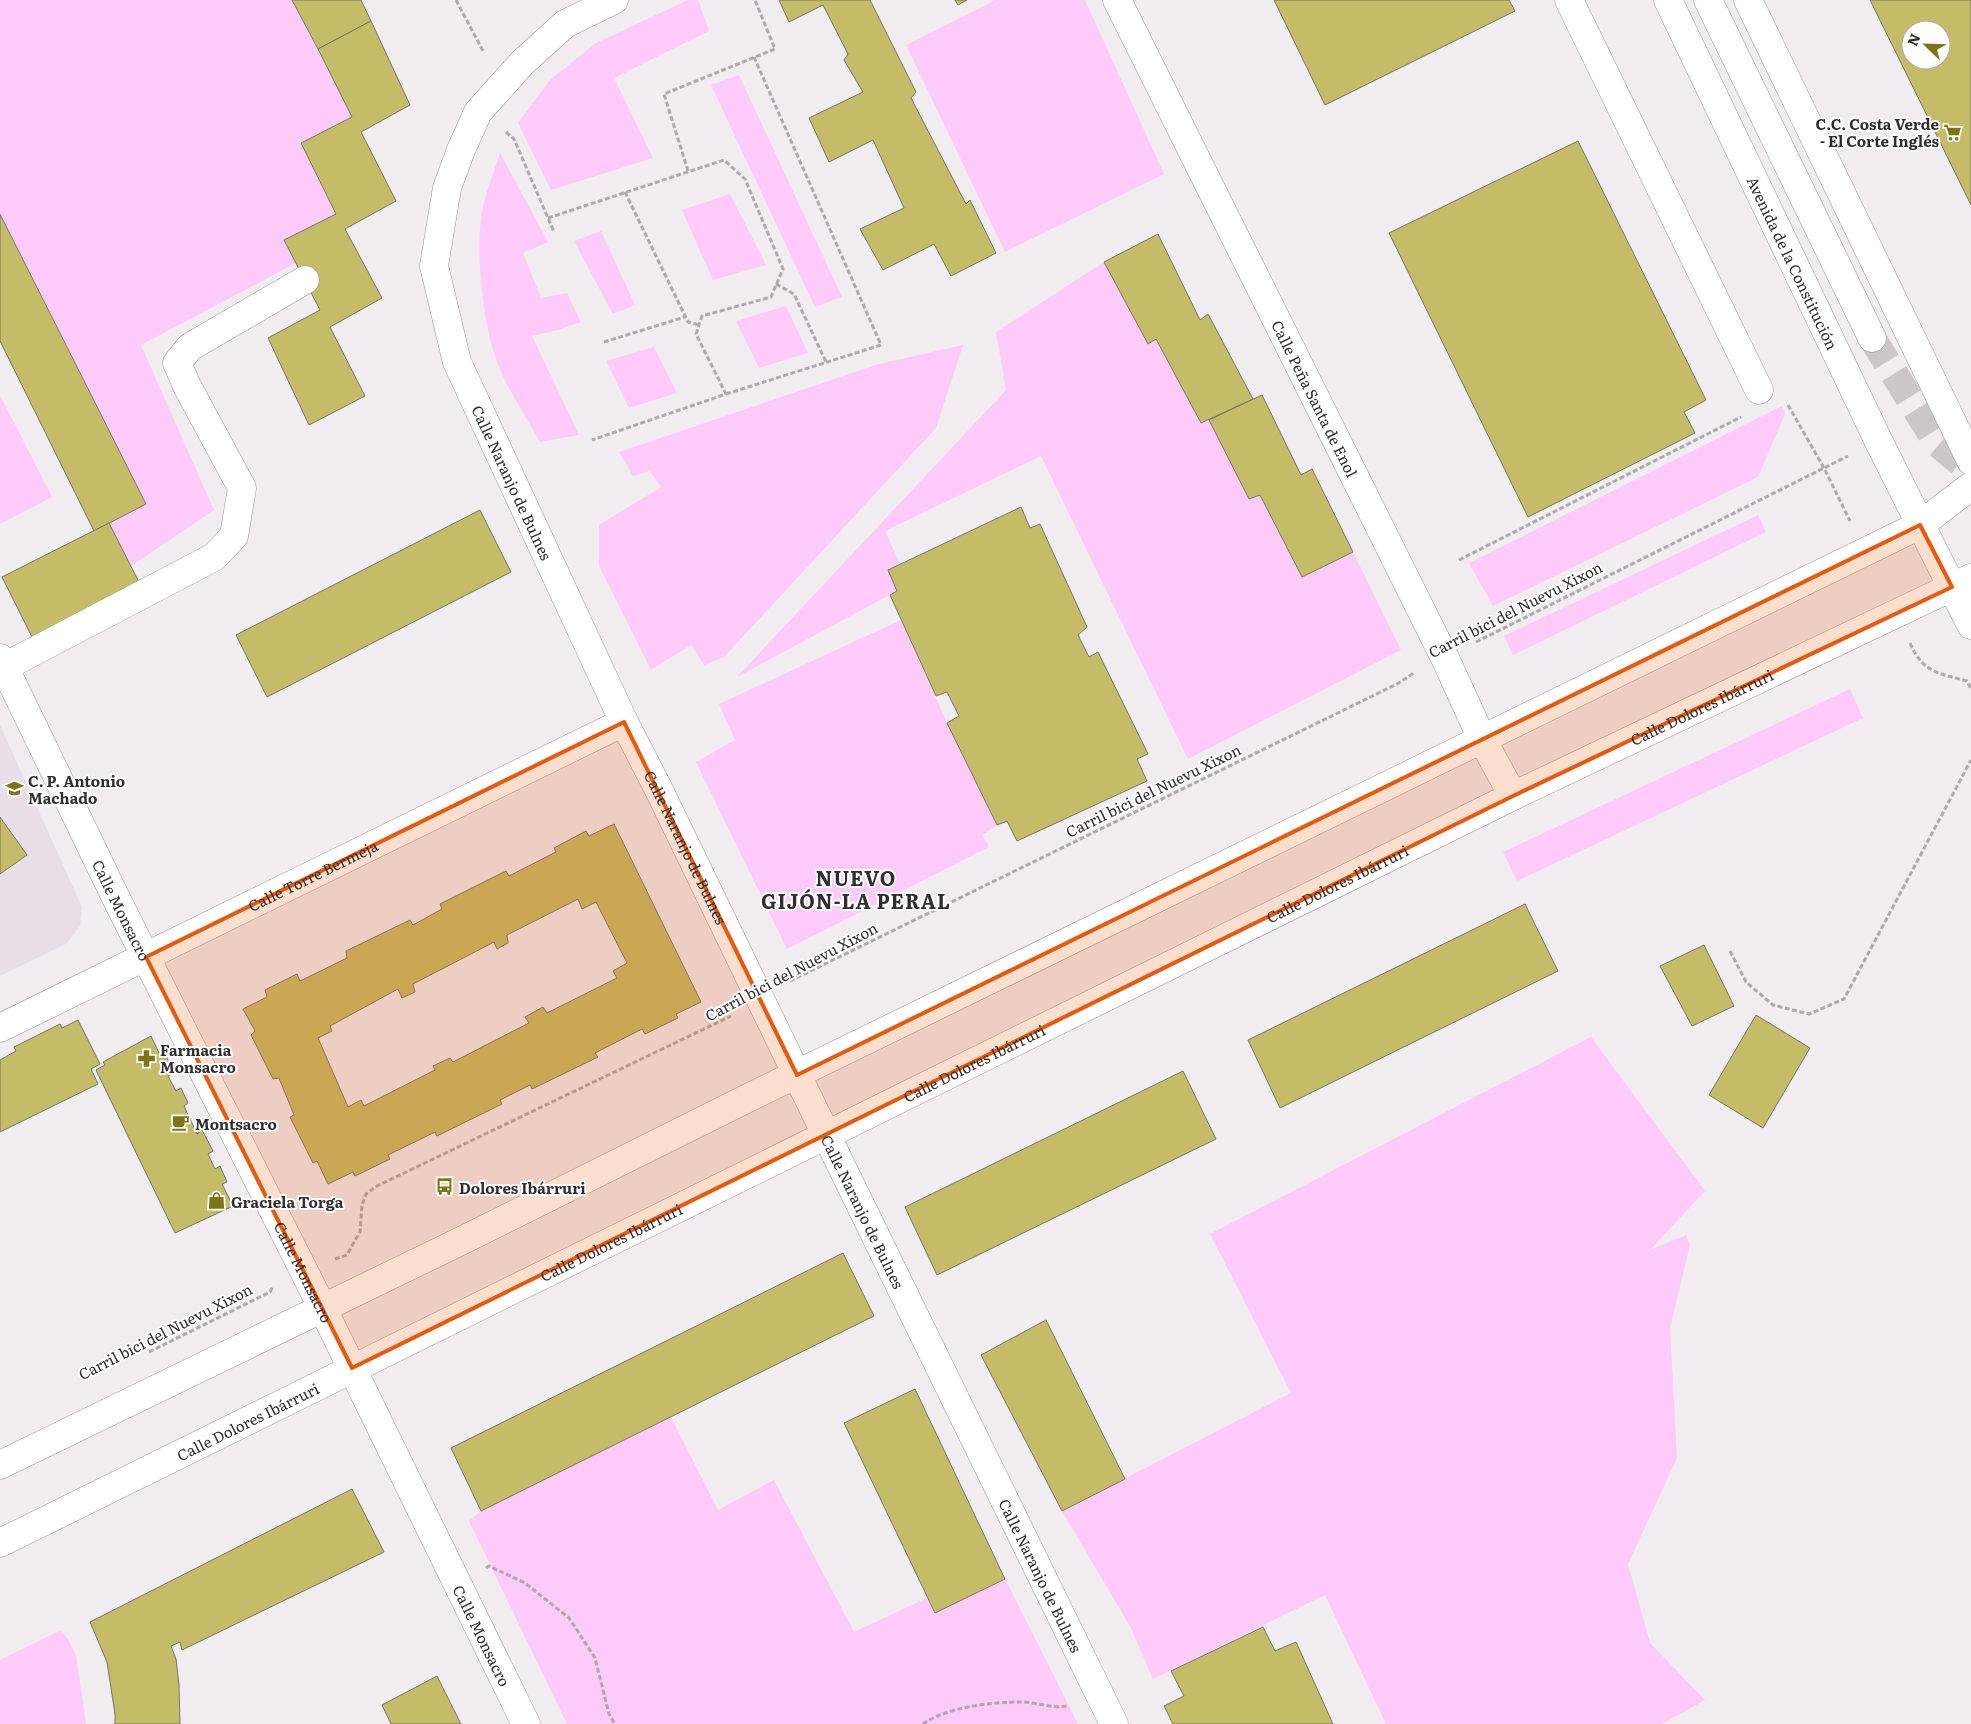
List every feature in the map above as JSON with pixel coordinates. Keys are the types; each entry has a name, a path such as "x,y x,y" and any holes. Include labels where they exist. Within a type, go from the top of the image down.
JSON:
{"street":[{"name":"Calle Naranjo de Bulnes","path":"614,0 565,24 522,63 478,112 461,150 447,188 434,266 457,362 624,722 659,790 796,1075 1114,1724"},
{"name":"Calle Peña Santa de Enol","path":"1117,0 1445,658 1482,739 1513,796"},
{"path":"1569,0 1759,390"},
{"name":"Avenida de la Constitución","path":"1668,0 1920,525 1961,583 1971,625"},
{"path":"1708,0 1872,338"},
{"path":"1748,0 1971,460"},
{"path":"2,662 214,557 234,536 242,488 187,386 177,363 190,347 305,280"},
{"path":"0,1465 1920,525 1971,486"},
{"name":"Calle Dolores Ibárruri","path":"0,1543 1513,796 1961,583"},
{"name":"Calle Monsacro","path":"2,662 146,957 322,1307 526,1724"},
{"name":"Calle Torre Bermeja","path":"0,1028 624,722"}],"path":[{"path":"456,0 483,51"},
{"path":"688,171 664,94 775,49 755,0"},
{"path":"592,440 726,394 881,345 754,58"},
{"path":"503,130 514,139 554,232"},
{"path":"548,218 724,160 745,179 783,269 771,296 702,316 696,334 726,394"},
{"path":"625,192 685,317 688,322 699,325"},
{"path":"776,284 794,294 826,362"},
{"path":"604,342 685,317"},
{"path":"1459,560 1742,416"},
{"name":"Carril bici del Nuevu Xixon","path":"141,1356 270,1292 275,1279 322,1255 332,1260 347,1255 360,1232 362,1205 366,1194 377,1186 711,1026 793,979 1397,684 1419,670 1879,442"},
{"path":"1730,951 1746,982 1773,1005 1809,1014 1844,999 1971,760"},
{"path":"482,1570 489,1566 525,1583 569,1618 595,1658 609,1714 615,1724"},
{"path":"923,1724 933,1717 958,1708 1021,1702 1064,1707 1072,1705"}],"highlighted area":[{"path":"1920,525 1952,587 1513,796 352,1368 146,957 624,722 797,1075"}],"shaded area":[{"path":"0,0 292,0 352,117 301,143 336,214 285,240 296,263 141,345 214,510 131,566 109,523 146,504 0,214"},
{"path":"688,0 698,0 709,31 614,78 653,158 551,190 518,123 550,80 596,43"},
{"path":"996,0 1085,0 1164,174 1005,252 906,45"},
{"path":"739,75 842,297 815,307 711,85"},
{"path":"500,153 548,242 523,253 541,298 567,293 581,322 532,336 579,435 540,442 509,388 494,353 485,313 479,248 482,211"},
{"path":"730,194 766,265 713,280 682,210"},
{"path":"601,231 635,305 613,314 574,241"},
{"path":"1104,262 1148,344 1156,339 1201,423 1209,420 1249,499 1260,495 1301,577 1353,552 1401,650 1188,759 1041,456 885,531 900,564 888,570 897,591 737,677 1006,390 996,332"},
{"path":"786,306 808,353 759,368 736,321"},
{"path":"963,345 936,428 724,657 704,665 691,645 651,670 599,566 599,525 661,487 650,471 633,476 619,452 879,364"},
{"path":"654,347 677,393 629,408 606,361"},
{"path":"0,395 52,497 0,524"},
{"path":"1782,406 1785,414 1758,477 1493,606 1469,563"},
{"path":"1758,515 1766,532 1513,655 1504,636"},
{"path":"901,620 947,723 997,825 982,835 989,847 787,949 696,762 735,740 719,704"},
{"path":"1850,689 1863,718 1517,881 1503,852"},
{"name":"C. P. Antonio Machado","path":"0,725 82,907 80,926 66,944 0,976"},
{"path":"1591,1037 1705,1191 1650,1250 1686,1235 1690,1245 1670,1328 1677,1458 1628,1564 1650,1643 1705,1700 1662,1724 1386,1724 1325,1595 1153,1679 1131,1628 1062,1511 1291,1393 1210,1234"},
{"path":"671,1417 718,1510 774,1480 854,1632 927,1598 935,1613 1005,1579 1078,1724 567,1724 469,1521 481,1511"},
{"path":"61,1630 76,1655 86,1724 0,1724 0,1660"}],"building":[{"path":"292,0 361,0 371,21 318,49"},
{"path":"779,0 870,0 916,92 911,98 966,204 970,200 996,253 951,276 934,244 883,270 860,229 904,208 873,140 829,162 809,118 863,92 844,60 848,54 823,5 789,22"},
{"path":"955,0 967,0 958,5"},
{"path":"1274,0 1509,0 1515,11 1325,105"},
{"name":"C.C. Costa Verde - El Corte Inglés","path":"1870,0 1971,0 1971,205 1904,70 1951,70 1951,20 1901,20 1901,63"},
{"path":"371,21 410,105 361,132 396,201 345,229 382,298 330,327 365,396 309,425 268,338 320,310 284,240 336,214 301,143 352,117 318,49"},
{"path":"1578,141 1706,400 1684,412 1695,433 1528,517 1389,233"},
{"path":"0,214 146,504 94,531 0,341"},
{"path":"1158,234 1200,320 1208,314 1253,399 1201,423 1156,339 1148,344 1104,262"},
{"path":"1262,395 1301,475 1312,469 1353,552 1302,577 1260,495 1249,499 1209,420"},
{"path":"1021,507 1030,528 1040,524 1087,627 1078,635 1089,657 1098,652 1148,754 1137,759 1147,781 1017,841 1007,821 997,825 947,723 959,716 947,692 936,696 890,595 897,591 888,570"},
{"path":"480,510 511,572 267,697 236,635"},
{"path":"109,523 143,590 35,643 2,577"},
{"path":"0,817 27,855 0,874"},
{"path":"614,824 701,1002 676,1014 678,1018 645,1034 642,1029 595,1053 598,1057 532,1089 530,1085 500,1100 502,1104 437,1136 435,1132 388,1155 390,1159 355,1176 353,1172 328,1184 317,1161 313,1163 290,1117 294,1115 279,1078 273,1079 251,1035 255,1031 243,1009 267,997 265,990 297,974 300,981 347,958 346,951 410,920 413,925 442,909 440,904 506,871 509,876 556,852 554,848 586,831 589,836","holes":["578,899 582,909 596,902 627,963 613,971 617,978 547,1013 543,1007 525,1017 529,1023 453,1062 450,1058 433,1066 435,1070 364,1106 361,1100 348,1107 318,1038 332,1031 330,1026 398,989 402,998 415,992 413,984 494,942 497,949 508,943 507,935"]},
{"path":"1525,904 1558,971 1280,1108 1248,1040"},
{"path":"1704,945 1734,1006 1692,1026 1660,966"},
{"path":"1756,1015 1810,1048 1763,1128 1709,1095"},
{"path":"78,1020 100,1064 91,1069 98,1084 0,1132 0,1060 16,1051 14,1047 60,1024 62,1028"},
{"path":"151,1036 161,1057 165,1054 174,1072 168,1076 176,1091 181,1088 188,1103 184,1106 197,1134 202,1130 213,1151 208,1154 215,1169 220,1166 227,1182 222,1184 233,1206 175,1233 96,1070 105,1065 103,1062"},
{"path":"1183,1071 1216,1139 937,1275 905,1207"},
{"path":"843,1253 874,1316 481,1511 451,1448"},
{"path":"1046,1320 1125,1479 1062,1511 981,1355"},
{"path":"915,1389 1005,1579 935,1613 844,1423"},
{"path":"352,1489 384,1552 182,1650 180,1642 171,1646 176,1659 179,1685 180,1724 115,1724 107,1662 90,1622"},
{"path":"1263,1627 1275,1651 1296,1642 1333,1724 1173,1724 1164,1706 1184,1696 1171,1671"},
{"path":"437,1676 461,1724 391,1724 382,1705"}],"tunnel":[{"path":"1872,338 1937,443 1971,470"}],"place":[{"name":"C.C. Costa Verde - El Corte Inglés","path":"1953,132"},
{"name":"C. P. Antonio Machado","path":"14,789"},
{"name":"Farmacia Monsacro","path":"146,1058"},
{"name":"Montsacro","path":"181,1123"},
{"name":"Dolores Ibárruri","path":"445,1187"},
{"name":"Graciela Torga","path":"217,1201"}],"district":[{"name":"NUEVO GIJÓN-LA PERAL","path":"856,888"}]}
